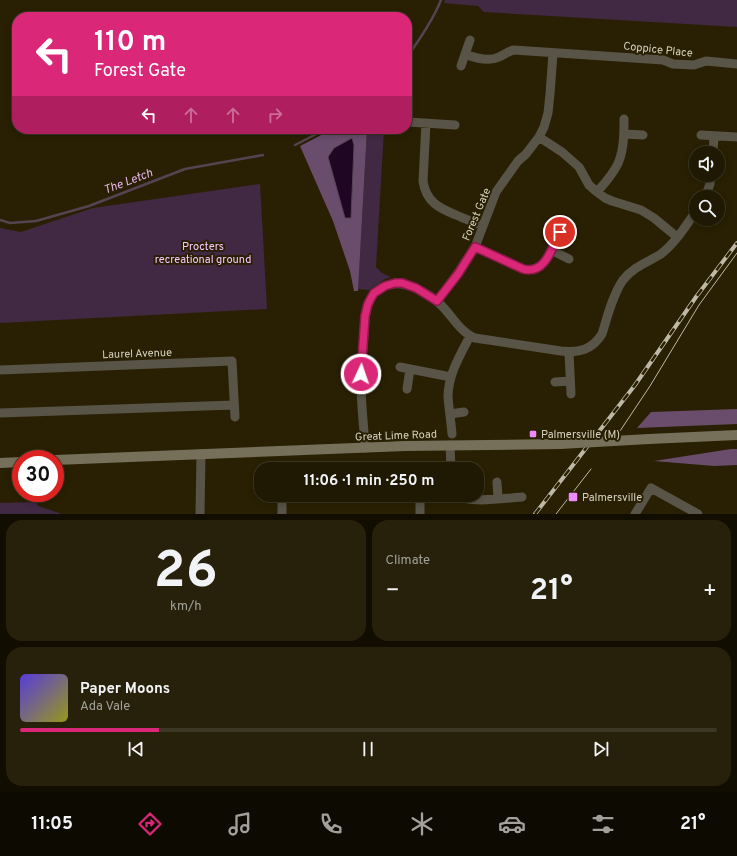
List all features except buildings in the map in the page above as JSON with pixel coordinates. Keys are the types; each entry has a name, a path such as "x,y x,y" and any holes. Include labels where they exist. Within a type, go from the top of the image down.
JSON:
{"main road":[{"name":"Great Lime Road","path":"64,460 450,445 560,444 737,435"},
{"path":"0,463 12,462"}],"street":[{"path":"461,66 470,40"},
{"name":"Coppice Place","path":"465,54 478,58 492,59 500,57 511,50 664,60 673,64 694,65 706,61 737,64"},
{"name":"Forest Gate","path":"437,301 458,274 475,247 496,192 518,161 526,154 539,137 544,127 548,113 553,53"},
{"path":"597,192 619,161 624,134 624,119"},
{"path":"412,122 455,125"},
{"path":"426,123 423,181 428,196 434,204 440,208 483,226"},
{"path":"624,134 644,135"},
{"path":"701,136 737,137"},
{"path":"713,146 714,136"},
{"path":"539,137 562,152 579,167 589,185 605,198 641,210 654,218 677,238"},
{"path":"365,448 361,385 362,363 365,316 368,304 374,293 385,286 395,283 402,283 416,288 437,301 470,336 481,339 569,352 584,350 599,339 602,334 617,292 623,281 630,273 662,253 677,238 689,221"},
{"path":"475,247 523,269 535,269 547,260 560,232"},
{"path":"551,250 569,259"},
{"path":"452,434 448,396 449,383 455,365 470,336"},
{"path":"569,352 571,394"},
{"name":"Laurel Avenue","path":"0,370 232,361 235,417"},
{"path":"400,367 451,377"},
{"path":"407,389 410,369"},
{"path":"555,382 570,381"},
{"path":"0,413 234,405"},
{"path":"450,414 464,412"},
{"path":"450,445 451,462"},
{"path":"200,514 201,454"},
{"path":"497,482 498,498"},
{"path":"635,514 651,488 698,514"},
{"path":"484,499 522,497"},
{"path":"282,502 282,514"},
{"path":"420,502 420,514"}],"green space":[{"path":"445,0 737,0 737,27 484,12 478,6 444,3"},
{"path":"367,134 384,134 376,267 382,273 391,277 385,279 369,290 358,289"},
{"name":"Procters recreational ground","path":"260,184 267,309 0,323 0,228 21,232 93,208"},
{"path":"36,502 38,506 62,514 0,514 0,503"}],"shaded area":[{"path":"323,134 367,134 358,291 354,291 350,271 333,221 300,146"},
{"path":"352,138 354,145 351,218 345,218 328,157 334,148"},
{"path":"737,409 737,424 637,428 651,412"},
{"path":"737,449 737,465 714,466 654,461"}],"waterway":[{"name":"The Letch","path":"412,50 430,22 441,0"},
{"name":"The Letch","path":"295,145 316,134"},
{"name":"The Letch","path":"0,220 10,223 36,221 89,206 185,169 263,155"}],"tram line":[{"path":"620,431 650,386 699,305 737,253"},
{"path":"556,514 591,469"}],"railway":[{"path":"535,514 635,385 696,297 737,243"}],"place":[{"name":"Palmersville (M)","path":"533,434"},
{"name":"Palmersville","path":"573,497"}],"route":[{"path":"361,374 365,316 368,304 374,293 390,284 402,283 416,288 437,301 458,274 475,247 523,269 535,269 547,260 560,232"}]}
